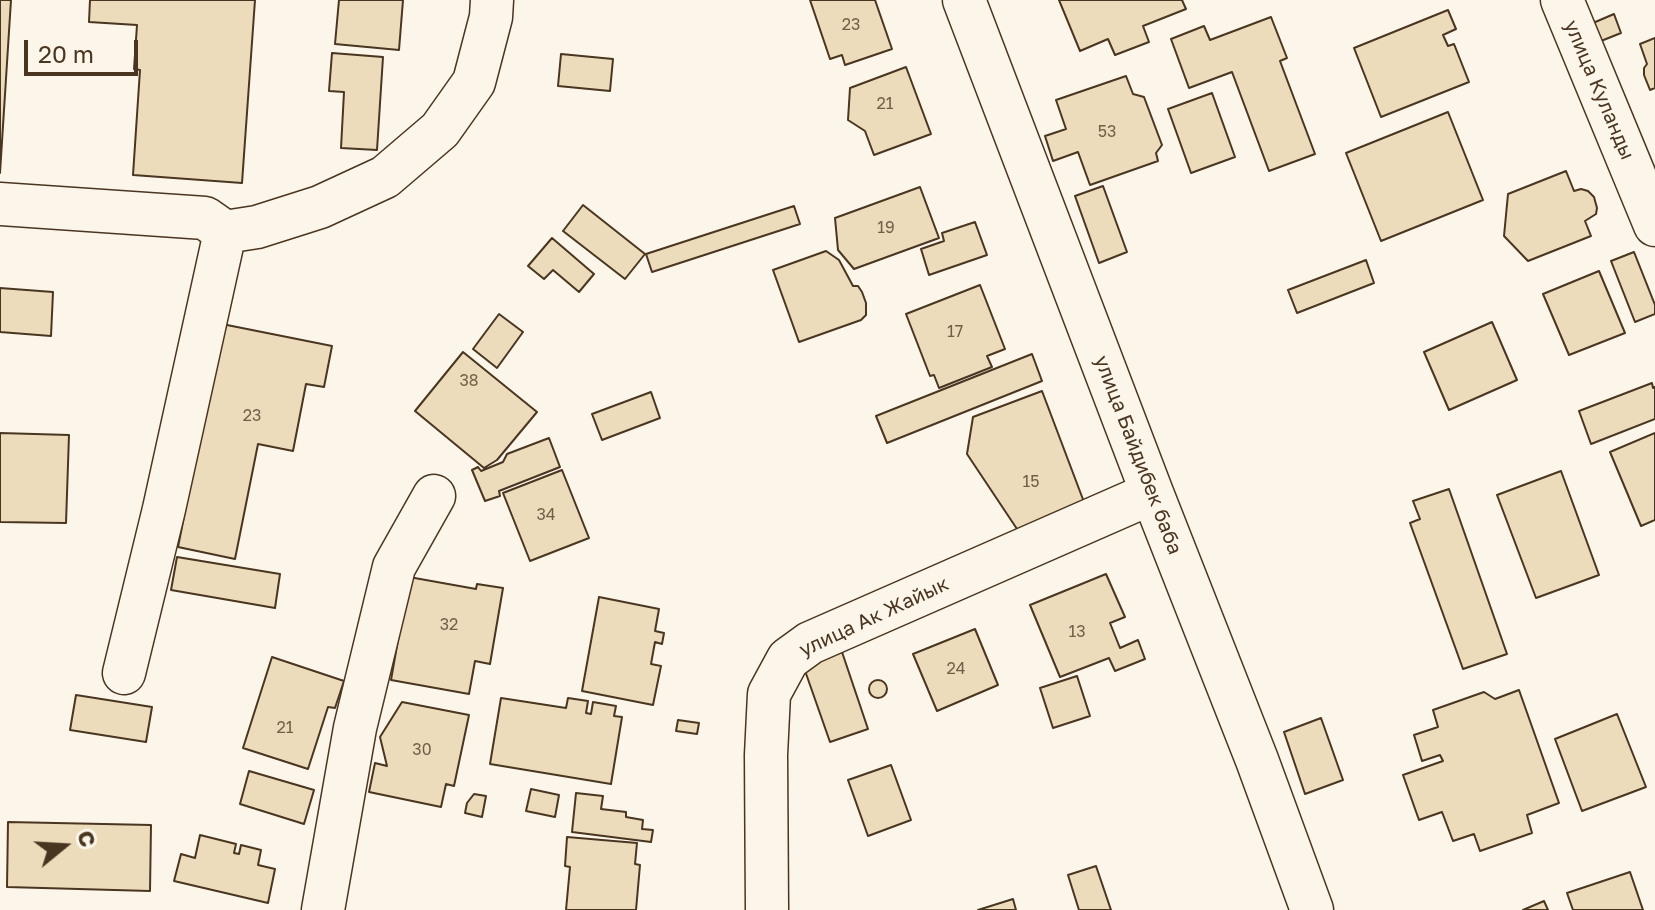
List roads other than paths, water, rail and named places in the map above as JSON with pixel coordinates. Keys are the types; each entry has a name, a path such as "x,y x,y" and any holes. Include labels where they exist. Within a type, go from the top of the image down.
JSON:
{"street":[{"path":"0,204 205,218 225,232 257,227 320,207 385,177 440,130 474,82 491,17 492,0"},
{"name":"улица Байдибек баба","path":"964,0 1312,910"},
{"name":"улица Куланды","path":"1562,0 1655,225"},
{"path":"124,673 225,232"},
{"name":"улица Ак Жайык","path":"767,910 766,755 769,694 788,659 810,643 1152,493"},
{"path":"323,910 355,728 394,567 434,496"}]}
